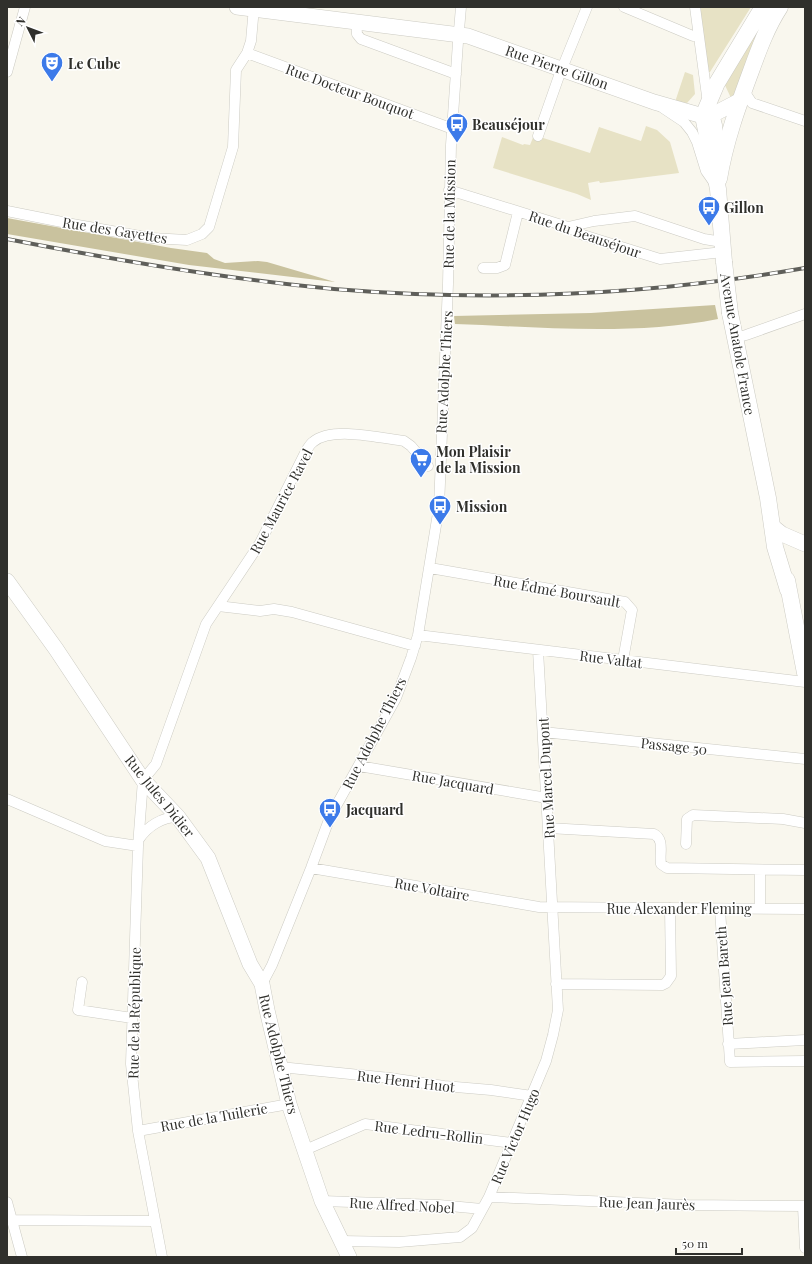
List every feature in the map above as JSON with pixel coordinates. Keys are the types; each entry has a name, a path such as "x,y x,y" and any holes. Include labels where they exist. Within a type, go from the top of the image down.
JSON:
{"main road":[{"path":"713,107 717,83 762,7"},
{"path":"718,189 722,162 742,95 763,40 780,7"},
{"name":"Avenue Anatole France","path":"713,107 723,252 730,313 768,498 777,526 775,547 788,590 805,673"}],"street":[{"path":"7,72 25,7"},
{"name":"Rue Pierre Gillon","path":"237,7 468,36 654,102 684,122 692,132 697,142 706,171 718,189"},
{"name":"Rue de la Mission","path":"447,301 449,190 458,34 461,7"},
{"path":"538,136 562,69 587,7"},
{"path":"624,7 694,36"},
{"name":"Avenue Anatole France","path":"689,7 694,36 713,107 708,118 712,127 718,163 718,189"},
{"name":"Avenue Anatole France","path":"695,7 706,96 713,107"},
{"name":"Rue des Gayettes","path":"7,210 72,224 151,238 187,240 202,234 209,228 233,147 236,70 247,53 251,41 254,8"},
{"path":"356,22 357,34 361,39 456,74"},
{"name":"Rue Docteur Bouquot","path":"247,53 453,129"},
{"path":"713,107 742,95 752,103 805,121"},
{"name":"Rue Pierre Gillon","path":"654,102 713,107"},
{"name":"Rue du Beauséjour","path":"449,190 568,227 583,235 660,259 723,252"},
{"path":"483,268 497,268 504,265 518,212"},
{"path":"568,227 634,216 704,239 723,252"},
{"name":"Rue Adolphe Thiers","path":"349,1257 322,1201 289,1104 262,984 272,965 330,816 396,698 418,635 439,507 447,301"},
{"path":"735,338 805,314"},
{"name":"Rue Maurice Ravel","path":"143,780 156,764 206,624 260,544 306,451 314,441 327,435 344,433 404,441 411,446 428,466"},
{"path":"777,526 805,540"},
{"path":"777,526 805,544"},
{"name":"Rue Édmé Boursault","path":"430,568 625,602 632,610 623,660"},
{"name":"Rue Jules Didier","path":"7,581 56,649 143,780 178,817 208,858 250,964 262,984"},
{"path":"218,606 260,611 274,609 292,612 415,646"},
{"name":"Rue Valtat","path":"418,635 805,682"},
{"name":"Rue Marcel Dupont","path":"538,650 553,907"},
{"name":"Passage 50","path":"543,732 805,759"},
{"name":"Rue Jacquard","path":"358,766 547,798"},
{"name":"Rue de la République","path":"143,780 139,843 131,1064 138,1130 162,1257"},
{"path":"7,799 105,841 139,843 143,832 148,828 166,818 178,817"},
{"path":"686,844 687,819 693,814 783,819 805,822"},
{"path":"548,828 654,834 659,837 661,842 661,864 666,868 805,870"},
{"name":"Rue Voltaire","path":"311,868 540,908 553,907"},
{"path":"760,870 760,908"},
{"name":"Rue Alexander Fleming","path":"553,907 805,909"},
{"name":"Rue Victor Hugo","path":"341,1241 399,1242 460,1237 472,1228 490,1197 546,1061 553,1036 558,1010 553,907"},
{"path":"556,984 666,984 670,976 670,908"},
{"name":"Rue Jean Bareth","path":"720,908 730,1062 805,1061"},
{"path":"82,982 78,1010 132,1018"},
{"name":"Rue Jean Bareth","path":"728,1044 805,1040"},
{"name":"Rue Henri Huot","path":"280,1067 390,1078 532,1096"},
{"name":"Rue de la Tuilerie","path":"138,1130 289,1104"},
{"name":"Rue Ledru-Rollin","path":"305,1150 365,1124 512,1143"},
{"name":"Rue Jean Jaurès","path":"490,1197 688,1205 804,1206"},
{"name":"Rue Alfred Nobel","path":"322,1201 439,1205 482,1209"},
{"path":"7,1205 22,1257"},
{"path":"804,1206 805,1248"},
{"path":"12,1220 155,1221"}],"shaded area":[{"path":"698,7 751,7 710,72 709,72"},
{"path":"768,7 734,97 731,98 723,81"},
{"path":"685,72 693,75 695,94 687,103 675,102"},
{"path":"646,126 657,130 670,142 679,173 600,183 599,181 588,183 591,200 577,194 493,168 502,137 523,145 530,145 534,135 590,153 599,127 641,141"},
{"path":"7,218 171,248 207,253 214,259 225,263 258,261 267,262 335,282 189,265 7,234"},
{"path":"715,305 718,319 686,324 620,329 455,324 454,316 591,313"}],"railway":[{"path":"7,239 129,261 252,280 334,289 393,293 452,295 570,294 688,284 805,268"}],"place":[{"name":"Le Cube","path":"52,82"},
{"name":"Beauséjour","path":"457,144"},
{"name":"Gillon","path":"709,226"},
{"name":"Mon Plaisir de la Mission","path":"421,478"},
{"name":"Mission","path":"440,526"},
{"name":"Jacquard","path":"330,828"}]}
